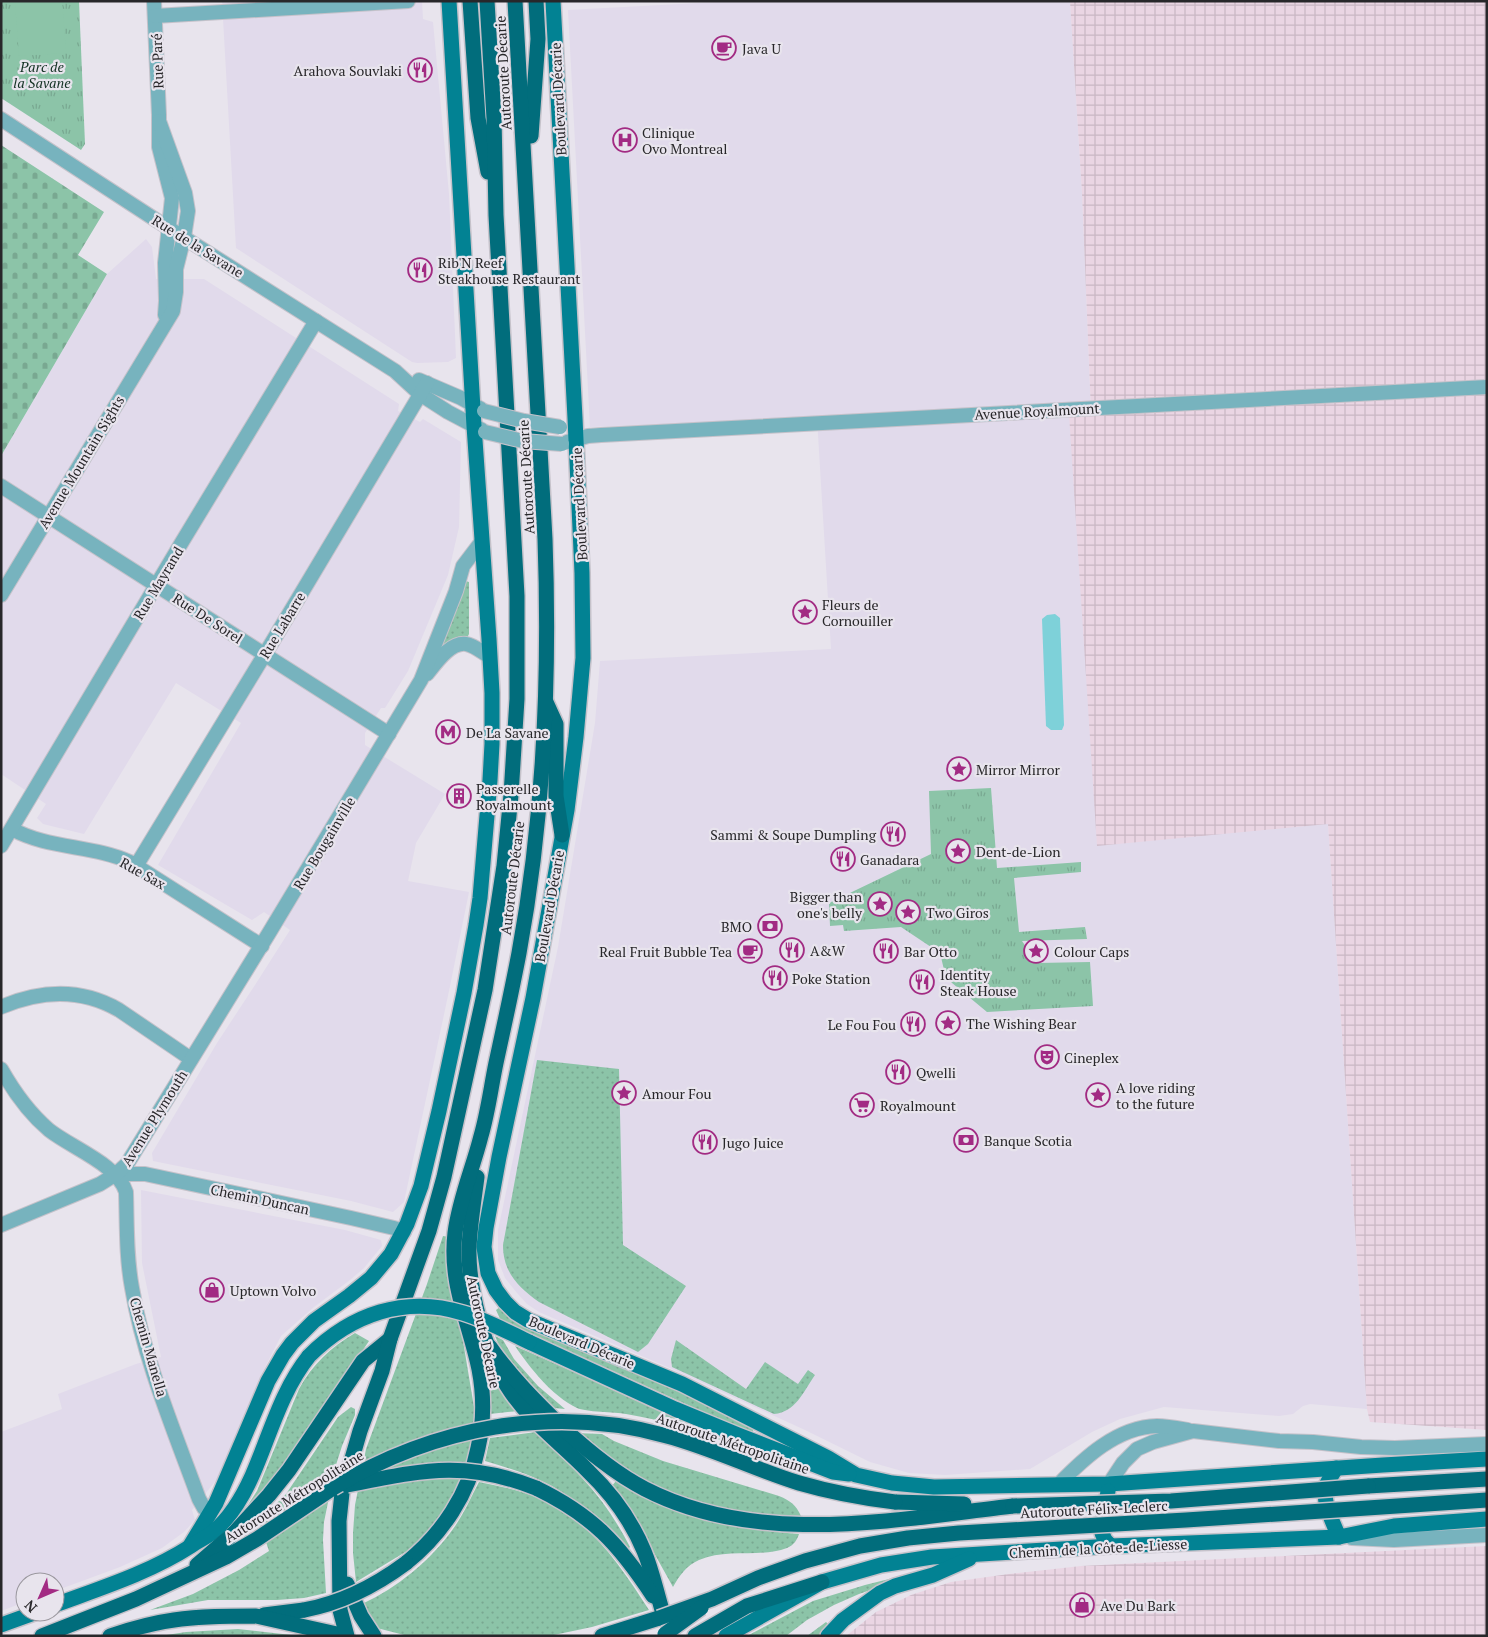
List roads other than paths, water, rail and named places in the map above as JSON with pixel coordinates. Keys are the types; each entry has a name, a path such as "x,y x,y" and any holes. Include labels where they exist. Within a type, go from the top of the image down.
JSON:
{"highway":[{"path":"470,1 478,118 496,215"},
{"name":"Autoroute Décarie","path":"347,1636 340,1610 339,1522 344,1482 382,1371 390,1339 429,1231 449,1158 487,976 504,866 512,795 517,698 517,604 496,215 494,118 487,1"},
{"name":"Autoroute Décarie","path":"256,1616 314,1608 341,1600 373,1585 406,1563 429,1542 450,1515 468,1482 479,1446 483,1416 480,1378 459,1300 454,1260 455,1236 459,1214 482,1134 519,952 537,812 545,699 546,548 515,1"},
{"path":"526,195 538,38 536,1"},
{"path":"545,699 556,724 556,796 562,835"},
{"path":"482,1134 470,1237 469,1262 476,1308 490,1347 502,1378 518,1402 545,1431 588,1470 618,1506 645,1552 662,1610"},
{"path":"184,1576 245,1522 278,1484 363,1361 390,1339"},
{"path":"490,1347 517,1381 553,1419 597,1458 631,1481 658,1495 702,1512 729,1518 775,1524 838,1524 896,1520 1013,1506"},
{"name":"Autoroute Métropolitaine","path":"42,1636 136,1599 218,1561 249,1544 333,1488 387,1458 438,1440 471,1431 500,1426 545,1421 618,1425 706,1448 798,1482 834,1492 895,1502 1013,1506"},
{"path":"333,1488 403,1473 466,1470 488,1473 536,1488 570,1506 603,1532 625,1555 662,1610"},
{"name":"Autoroute Félix-Leclerc","path":"1013,1506 1186,1500 1487,1479"},
{"name":"Autoroute Félix-Leclerc","path":"712,1599 758,1578 805,1561 860,1546 908,1538 959,1532 1186,1520 1487,1500"},
{"path":"340,1567 361,1616 374,1636"},
{"path":"697,1634 747,1606 822,1582"},
{"path":"602,1636 712,1599"},
{"path":"662,1636 712,1599"},
{"path":"110,1636 146,1625 172,1620 202,1617 256,1616 347,1636"}],"main road":[{"path":"190,1546 219,1496 268,1381 283,1355 314,1321 371,1278 388,1259 404,1232 421,1186 428,1160 464,993 480,898 492,744 490,657 482,541 480,429 449,1"},
{"name":"Boulevard Décarie","path":"553,1 582,573 583,658 576,744 562,835 533,998 486,1228 484,1254 490,1279 505,1302 528,1320 682,1384 856,1474 881,1481 912,1486 1058,1486"},
{"path":"65,1601 156,1566 213,1532 238,1502 252,1476 288,1390 300,1367 309,1356 333,1335 351,1323 388,1309 442,1308 465,1314 675,1409 738,1435 833,1472 856,1474"},
{"path":"1058,1486 1487,1459"},
{"path":"1336,1468 1327,1484 1326,1497 1331,1519 1339,1537 1394,1526 1487,1519"},
{"path":"1109,1484 1102,1533 1105,1540 1111,1546"},
{"name":"Chemin de la Côte-de-Liesse","path":"726,1636 822,1582 863,1569 908,1560 1111,1546 1339,1537"},
{"path":"828,1636 855,1610 880,1592 933,1574 977,1555"},
{"path":"662,1610 671,1636"},
{"path":"1,1625 15,1620"}],"street":[{"name":"Rue Paré","path":"154,1 160,121"},
{"path":"155,16 408,1"},
{"name":"Rue de la Savane","path":"1,119 423,388 448,412 480,429 523,441 553,444 575,436"},
{"name":"Avenue Mountain Sights","path":"160,121 159,147 172,198 165,263 166,308 161,330"},
{"name":"Avenue Mountain Sights","path":"1,595 173,311 176,292 176,269 188,216 188,205 160,121"},
{"name":"Rue Mayrand","path":"1,846 316,321"},
{"name":"Avenue Royalmount","path":"575,436 1487,387"},
{"name":"Rue de la Savane","path":"423,388 461,398 478,408 575,436"},
{"name":"Rue Labarre","path":"136,866 423,388"},
{"name":"Rue De Sorel","path":"1,486 389,734"},
{"name":"Rue Bougainville","path":"225,1005 421,680 449,609 463,566 482,541"},
{"name":"Rue Bougainville","path":"421,680 448,651 461,644 469,644 490,657"},
{"name":"Rue Sax","path":"12,829 28,837 125,860 262,946"},
{"path":"1,1007 40,995 64,994 88,997 119,1010 191,1059"},
{"name":"Avenue Plymouth","path":"1,1225 100,1184 124,1167 225,1005"},
{"path":"1,1069 16,1095 42,1124 64,1141 116,1174"},
{"name":"Chemin Duncan","path":"116,1174 145,1174 351,1218 404,1232"},
{"name":"Chemin Manella","path":"116,1174 126,1192 129,1267 142,1335 199,1499 210,1514"},
{"path":"1058,1486 1082,1461 1116,1438 1155,1426 1279,1441 1313,1442 1360,1447 1395,1448 1487,1444"},
{"path":"1109,1484 1123,1463 1137,1449 1153,1442 1193,1431"},
{"name":"Chemin de la Côte-de-Liesse","path":"1339,1537 1394,1540 1487,1535"}],"water":[{"path":"1055,614 1060,618 1064,725 1062,730 1051,730 1046,726 1042,619 1047,615"}],"place":[{"name":"Java U","path":"724,48"},
{"name":"Arahova Souvlaki","path":"420,70"},
{"name":"Clinique Ovo Montreal","path":"625,140"},
{"name":"Rib'N Reef Steakhouse Restaurant","path":"420,270"},
{"name":"Fleurs de Cornouiller","path":"805,612"},
{"name":"De La Savane","path":"448,732"},
{"name":"Mirror Mirror","path":"959,769"},
{"name":"Passerelle Royalmount","path":"459,796"},
{"name":"Sammi & Soupe Dumpling","path":"893,834"},
{"name":"Dent-de-Lion","path":"958,851"},
{"name":"Ganadara","path":"843,859"},
{"name":"Bigger than one's belly","path":"880,904"},
{"name":"Two Giros","path":"908,912"},
{"name":"BMO","path":"770,926"},
{"name":"A&W","path":"792,950"},
{"name":"Real Fruit Bubble Tea","path":"750,951"},
{"name":"Bar Otto","path":"886,951"},
{"name":"Colour Caps","path":"1036,951"},
{"name":"Poke Station","path":"775,978"},
{"name":"Identity Steak House","path":"922,982"},
{"name":"The Wishing Bear","path":"948,1023"},
{"name":"Le Fou Fou","path":"913,1024"},
{"name":"Cineplex","path":"1047,1057"},
{"name":"Qwelli","path":"898,1072"},
{"name":"Amour Fou","path":"624,1093"},
{"name":"A love riding to the future","path":"1098,1095"},
{"name":"Royalmount","path":"862,1105"},
{"name":"Banque Scotia","path":"966,1140"},
{"name":"Jugo Juice","path":"705,1142"},
{"name":"Uptown Volvo","path":"212,1290"},
{"name":"Ave Du Bark","path":"1082,1605"}],"park label":[{"name":"Parc de la Savane","path":"42,74"}]}
